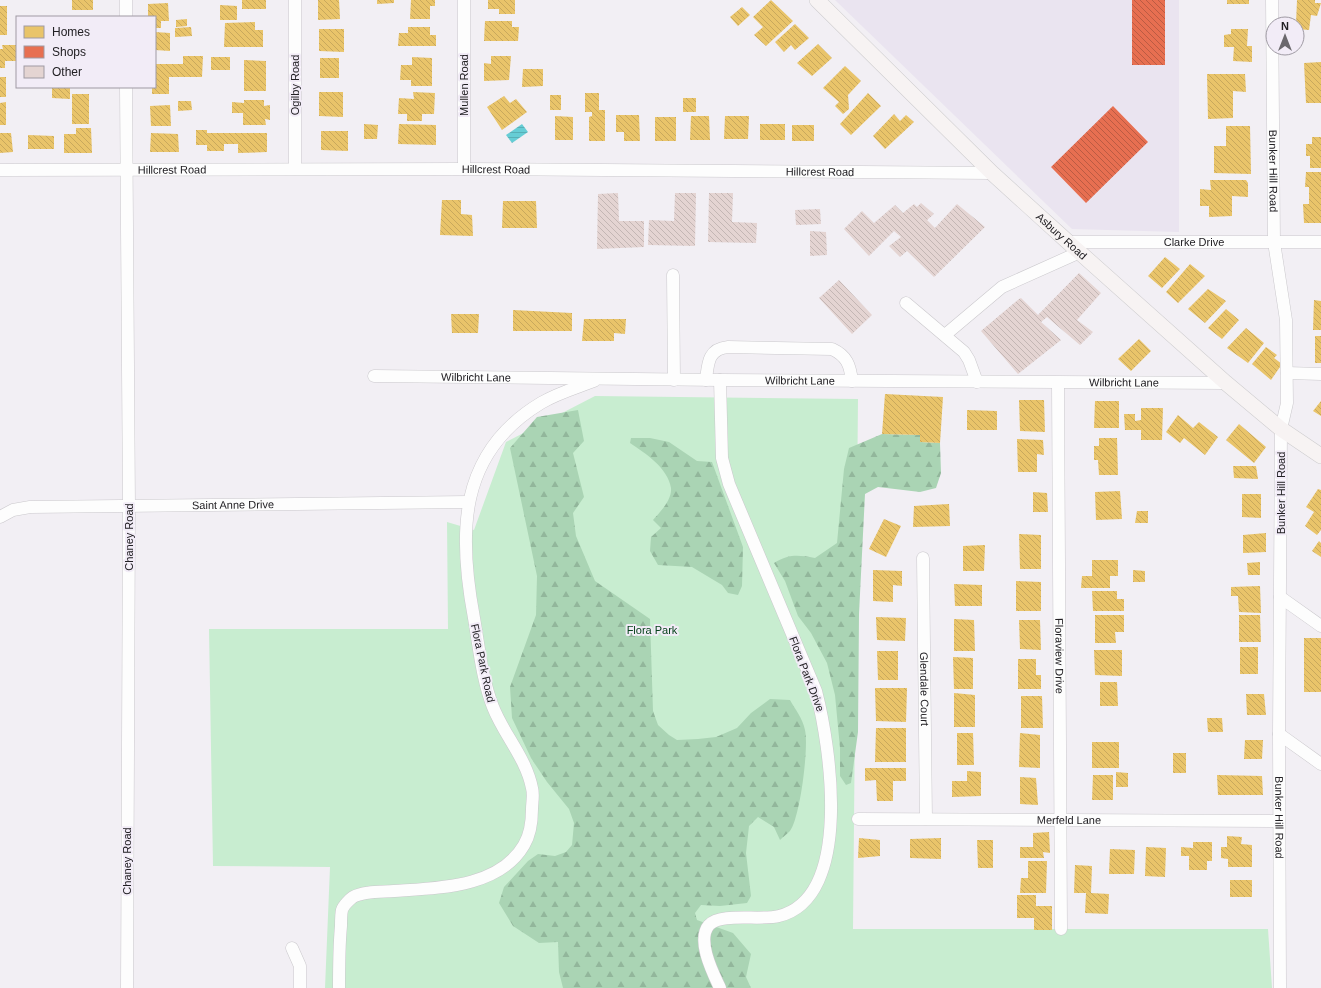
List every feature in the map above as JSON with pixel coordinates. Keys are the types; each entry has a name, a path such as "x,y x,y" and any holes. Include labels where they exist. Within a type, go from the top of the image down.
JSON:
{"main road":[{"name":"Asbury Road","path":"817,0 992,173 1068,242 1226,383 1281,428 1321,456"}],"street":[{"path":"126,0 126,16"},
{"name":"Ogilby Road","path":"295,0 295,169"},
{"name":"Mullen Road","path":"464,0 464,169"},
{"name":"Bunker Hill Road","path":"1272,0 1274,242 1286,320 1288,403 1281,428 1279,734 1280,988"},
{"name":"Chaney Road","path":"126,88 129,507 127,988"},
{"name":"Hillcrest Road","path":"0,170 464,169 992,173"},
{"name":"Clarke Drive","path":"1068,242 1321,242"},
{"path":"944,335 1002,287 1080,252"},
{"path":"673,275 674,380"},
{"path":"906,303 964,352 969,360 977,382"},
{"path":"706,380 708,360 713,352 720,348 728,347 832,349 841,353 850,364 852,381"},
{"path":"1287,373 1321,374"},
{"name":"Wilbricht Lane","path":"374,376 674,380 1226,383"},
{"name":"Flora Park Road","path":"339,988 339,945 342,909 352,898 372,893 454,886 470,883 489,875 508,864 524,845 532,819 533,790 524,764 493,707 481,656 472,610 468,564 468,502 474,483 486,456 496,442 513,424 542,403 561,393 602,379"},
{"name":"Flora Park Drive","path":"720,380 722,458 729,484 740,512 816,691 823,717 830,771 830,801 829,838 825,861 819,882 806,900 795,909 781,915 767,918 724,918 707,927 703,939 707,955 720,988"},
{"name":"Floraview Drive","path":"1058,383 1061,929"},
{"name":"Saint Anne Drive","path":"0,517 13,510 30,507 468,502"},
{"name":"Glendale Court","path":"923,558 926,819"},
{"path":"1280,597 1321,626"},
{"path":"1279,734 1321,764"},
{"name":"Merfeld Lane","path":"858,819 1279,821"},
{"path":"292,948 300,966 300,988"}],"shaded area":[{"path":"835,0 1179,0 1179,232 1072,229"}],"green space":[{"name":"Flora Park","path":"595,396 858,399 853,929 1268,929 1272,988 325,988 330,867 213,866 209,629 448,629 447,522 474,530 506,442"},
{"path":"578,410 584,441 573,453 584,497 573,513 576,536 595,581 650,619 653,711 658,725 677,740 716,737 737,728 751,713 770,699 790,700 804,726 806,751 803,782 794,824 790,831 780,840 774,827 758,817 749,826 746,853 751,896 747,903 720,906 701,905 695,913 697,920 733,933 751,954 746,977 751,988 563,988 559,972 558,942 539,943 513,926 499,903 504,887 528,861 538,854 555,856 566,852 572,845 574,823 569,809 547,782 531,758 512,718 510,687 536,615 537,576 510,448 537,417"},
{"path":"882,434 920,435 920,442 940,443 941,473 936,488 920,492 878,487 865,494 859,614 858,732 851,783 846,785 840,776 840,748 835,695 827,663 811,633 798,616 785,581 774,563 794,556 815,558 837,543 844,469 849,448"},
{"path":"631,438 650,438 669,442 697,461 712,462 743,547 742,586 738,595 728,593 722,585 692,567 658,565 650,551 651,537 661,528 653,520 668,501 671,488 669,481 661,468 649,456 630,443"}],"water":[{"path":"522,124 528,132 512,143 506,135"}],"building: Homes":[{"path":"72,0 93,0 93,10 72,10"},
{"path":"242,0 266,0 266,9 242,9"},
{"path":"318,0 339,0 340,19 318,20"},
{"path":"377,0 394,0 394,3 377,4"},
{"path":"411,0 435,0 435,6 430,6 430,19 410,19"},
{"path":"488,0 515,0 515,14 499,14 499,9 488,9"},
{"path":"771,0 793,21 766,46 754,35 763,27 753,17"},
{"path":"1227,0 1249,0 1249,4 1227,4"},
{"path":"1297,0 1315,0 1315,3 1321,3 1317,16 1311,15 1309,30 1305,30 1305,16 1296,16"},
{"path":"168,3 169,21 161,21 161,28 156,28 156,16 148,16 148,4"},
{"path":"220,5 237,6 237,20 220,20"},
{"path":"0,6 7,6 7,35 0,35"},
{"path":"742,7 750,15 738,26 730,17"},
{"path":"187,19 187,26 176,27 176,20"},
{"path":"485,21 512,21 512,27 519,27 518,41 484,41"},
{"path":"255,22 255,30 263,30 263,47 224,47 225,23"},
{"path":"795,24 809,38 795,50 791,45 784,52 775,42"},
{"path":"191,27 192,36 175,37 175,28"},
{"path":"408,27 430,27 430,35 436,35 436,46 398,46 399,33 408,33"},
{"path":"319,29 344,29 344,52 319,51"},
{"path":"1231,29 1248,29 1247,46 1252,46 1252,62 1233,61 1234,47 1224,47 1224,35 1231,34"},
{"path":"156,32 170,33 170,51 156,50"},
{"path":"818,44 832,58 812,76 797,63"},
{"path":"2,45 16,45 16,61 5,61 5,68 0,68 0,49 3,49"},
{"path":"183,56 203,56 202,77 169,77 169,94 152,94 152,88 156,88 156,64 183,64"},
{"path":"491,56 511,56 509,80 484,81 484,63 491,64"},
{"path":"211,57 230,57 230,70 211,70"},
{"path":"412,57 432,58 432,86 411,86 411,80 400,80 401,65 412,65"},
{"path":"320,58 339,58 339,78 320,78"},
{"path":"244,60 266,61 266,91 244,91"},
{"path":"1321,62 1321,103 1306,103 1304,63"},
{"path":"845,66 861,81 848,95 849,109 843,114 835,106 839,102 823,88"},
{"path":"523,69 543,69 543,86 522,87"},
{"path":"1207,74 1245,74 1246,92 1233,91 1233,118 1208,119"},
{"path":"0,77 6,77 6,97 0,97"},
{"path":"52,88 70,88 70,99 52,98"},
{"path":"319,92 343,92 343,117 319,116"},
{"path":"413,92 435,93 434,114 422,114 422,121 407,121 407,114 398,114 399,98 414,99"},
{"path":"585,93 599,93 599,110 605,110 605,141 589,141 589,117 592,116 592,112 585,112"},
{"path":"868,93 881,106 851,135 840,124"},
{"path":"72,94 89,94 89,124 72,124"},
{"path":"550,95 561,95 561,110 550,110"},
{"path":"504,96 510,103 516,99 527,112 502,130 487,107"},
{"path":"683,98 696,98 696,112 683,112"},
{"path":"244,100 264,100 264,106 270,105 270,120 265,119 266,125 243,125 243,113 232,113 232,102 244,103"},
{"path":"178,101 191,101 192,110 178,111"},
{"path":"6,102 6,125 0,125 0,103"},
{"path":"170,105 171,126 151,126 150,106"},
{"path":"894,114 900,121 906,115 914,122 885,149 873,136"},
{"path":"616,115 639,115 640,141 624,141 624,132 616,132"},
{"path":"555,116 573,117 573,140 555,140"},
{"path":"691,116 709,116 710,140 690,140"},
{"path":"725,116 749,116 748,139 724,139"},
{"path":"655,117 676,117 676,141 655,141"},
{"path":"364,124 378,125 377,139 364,139"},
{"path":"399,124 436,125 436,145 398,144"},
{"path":"760,124 785,124 785,140 760,140"},
{"path":"792,125 814,125 814,141 792,141"},
{"path":"1226,126 1250,126 1251,174 1214,173 1214,146 1226,146"},
{"path":"76,128 91,128 92,153 64,153 64,134 76,134"},
{"path":"196,130 207,130 207,133 267,133 267,152 238,153 238,144 224,144 224,151 207,151 207,145 196,145"},
{"path":"321,131 348,131 348,151 321,150"},
{"path":"0,133 11,133 13,152 0,153"},
{"path":"151,133 178,134 179,152 150,152"},
{"path":"28,135 54,136 54,149 28,149"},
{"path":"1312,137 1321,137 1321,168 1310,168 1310,156 1306,156 1306,144 1312,144"},
{"path":"1306,172 1321,172 1321,223 1304,223 1303,204 1309,204 1309,187 1305,187"},
{"path":"1210,180 1246,180 1248,183 1248,197 1232,196 1232,216 1209,217 1209,206 1200,206 1200,189 1211,190"},
{"path":"442,200 461,200 461,214 472,215 473,236 440,235"},
{"path":"503,201 536,201 537,228 502,228"},
{"path":"1165,257 1180,269 1162,288 1148,276"},
{"path":"1190,264 1205,276 1178,303 1166,292"},
{"path":"1208,289 1226,301 1205,323 1188,309"},
{"path":"1314,300 1321,301 1321,330 1313,330"},
{"path":"1226,309 1239,320 1222,339 1208,328"},
{"path":"513,310 572,313 572,331 513,331"},
{"path":"451,314 479,314 478,333 452,333"},
{"path":"584,319 626,319 625,334 614,333 614,341 582,341"},
{"path":"1246,328 1264,343 1248,363 1227,348"},
{"path":"1315,336 1321,336 1321,363 1315,363"},
{"path":"1139,339 1151,351 1131,371 1118,359"},
{"path":"1266,347 1277,355 1274,358 1282,364 1271,380 1252,364"},
{"path":"885,394 943,397 940,443 920,442 920,435 882,434"},
{"path":"1019,400 1044,400 1045,432 1020,431"},
{"path":"1095,401 1119,401 1119,428 1094,428"},
{"path":"1321,401 1321,416 1313,411"},
{"path":"1141,408 1163,408 1162,440 1141,440 1141,430 1125,430 1124,414 1135,414 1135,421 1141,420"},
{"path":"967,410 997,411 997,430 967,430"},
{"path":"1178,415 1193,428 1199,422 1218,437 1205,455 1184,438 1180,443 1166,432"},
{"path":"1239,424 1266,447 1254,463 1226,440"},
{"path":"1099,438 1117,438 1118,475 1099,475 1098,460 1094,460 1094,446 1099,446"},
{"path":"1017,439 1043,440 1044,455 1037,454 1037,472 1018,472"},
{"path":"1233,466 1256,466 1258,479 1234,478"},
{"path":"1318,489 1321,490 1321,530 1317,535 1305,526 1314,512 1306,507"},
{"path":"1120,491 1122,519 1096,520 1095,492"},
{"path":"1033,492 1047,493 1048,512 1033,512"},
{"path":"1242,494 1261,494 1261,518 1242,517"},
{"path":"949,504 950,526 913,527 914,506"},
{"path":"1137,511 1148,511 1148,523 1135,523"},
{"path":"884,519 901,526 886,557 869,549"},
{"path":"1266,533 1266,552 1243,553 1243,535"},
{"path":"1019,534 1041,535 1041,569 1020,569"},
{"path":"1319,541 1321,543 1321,557 1312,551"},
{"path":"985,545 984,571 963,571 963,546"},
{"path":"1092,560 1118,560 1118,576 1110,576 1110,588 1081,588 1082,576 1092,576"},
{"path":"1260,562 1260,575 1248,575 1247,563"},
{"path":"873,570 902,571 902,586 893,585 893,602 873,601"},
{"path":"1133,570 1145,571 1145,582 1133,582"},
{"path":"1016,581 1041,582 1041,611 1016,611"},
{"path":"954,584 982,585 982,606 955,606"},
{"path":"1260,586 1261,613 1239,612 1238,596 1231,596 1231,587"},
{"path":"1092,591 1117,591 1117,599 1124,599 1124,611 1093,611"},
{"path":"1095,615 1124,615 1124,632 1115,632 1116,643 1095,643"},
{"path":"1239,615 1260,615 1261,642 1239,642"},
{"path":"876,617 906,618 905,641 877,640"},
{"path":"954,619 974,620 975,651 954,651"},
{"path":"1019,620 1040,620 1041,650 1020,649"},
{"path":"1304,638 1321,638 1321,692 1304,692"},
{"path":"1240,647 1258,647 1258,674 1240,674"},
{"path":"1094,650 1122,650 1122,676 1095,675"},
{"path":"877,651 898,651 898,680 878,680"},
{"path":"953,657 973,658 973,689 954,689"},
{"path":"1018,659 1036,659 1036,675 1041,675 1041,689 1018,689"},
{"path":"1100,682 1117,682 1118,706 1100,706"},
{"path":"875,688 907,688 906,722 876,721"},
{"path":"954,693 975,695 975,727 954,727"},
{"path":"1246,694 1264,694 1266,715 1247,715"},
{"path":"1021,696 1042,696 1043,728 1021,728"},
{"path":"1207,718 1222,718 1223,732 1208,732"},
{"path":"876,728 906,728 906,762 875,762"},
{"path":"957,733 973,733 974,765 957,765"},
{"path":"1020,733 1040,735 1040,768 1019,767"},
{"path":"1245,740 1263,740 1262,759 1244,759"},
{"path":"1092,742 1119,742 1119,768 1092,768"},
{"path":"1173,753 1186,753 1186,773 1173,773"},
{"path":"865,768 906,768 906,781 893,781 893,801 877,801 876,780 865,781"},
{"path":"967,771 981,772 981,796 952,797 952,781 967,781"},
{"path":"1116,772 1128,773 1128,787 1116,787"},
{"path":"1093,775 1113,775 1113,800 1092,800"},
{"path":"1217,775 1262,776 1263,795 1218,795"},
{"path":"1020,777 1036,778 1038,805 1020,804"},
{"path":"1049,832 1050,853 1043,852 1044,858 1020,858 1020,847 1033,847 1033,833"},
{"path":"1227,836 1242,837 1241,844 1252,845 1252,867 1228,867 1228,859 1221,858 1221,847 1227,847"},
{"path":"859,838 880,840 880,856 858,858"},
{"path":"941,838 941,859 910,858 910,839"},
{"path":"977,840 993,840 993,868 978,868"},
{"path":"1193,842 1212,842 1212,861 1207,861 1207,870 1189,870 1189,856 1181,856 1181,847 1193,848"},
{"path":"1146,847 1166,848 1165,877 1145,876"},
{"path":"1110,849 1135,850 1134,874 1109,874"},
{"path":"1028,861 1047,861 1046,893 1020,893 1021,878 1028,878"},
{"path":"1075,865 1092,866 1091,893 1109,894 1108,914 1085,913 1086,893 1074,893"},
{"path":"1230,880 1252,880 1252,897 1230,897"},
{"path":"1017,895 1036,895 1036,906 1052,906 1052,930 1034,930 1034,918 1017,918"}],"building: Shops":[{"path":"1132,0 1165,0 1165,65 1132,65"},
{"path":"1113,106 1148,142 1086,203 1051,167"}],"building: Other":[{"path":"618,193 619,221 644,221 644,247 597,249 598,194"},
{"path":"675,193 696,193 695,246 648,245 649,220 674,221"},
{"path":"709,193 733,193 732,222 757,223 756,243 708,242"},
{"path":"921,203 934,214 927,220 935,228 957,204 985,227 934,277 907,251 900,257 889,246 901,237 894,231 869,256 844,229 862,211 874,223 895,205 903,213 914,204 917,207"},
{"path":"820,209 821,224 796,225 795,210"},
{"path":"810,231 826,232 827,255 810,256"},
{"path":"1079,273 1101,293 1077,320 1093,332 1080,345 1047,317 1041,322 1061,340 1018,374 981,331 1021,298 1038,315"},
{"path":"839,280 872,315 852,334 819,298"}]}
